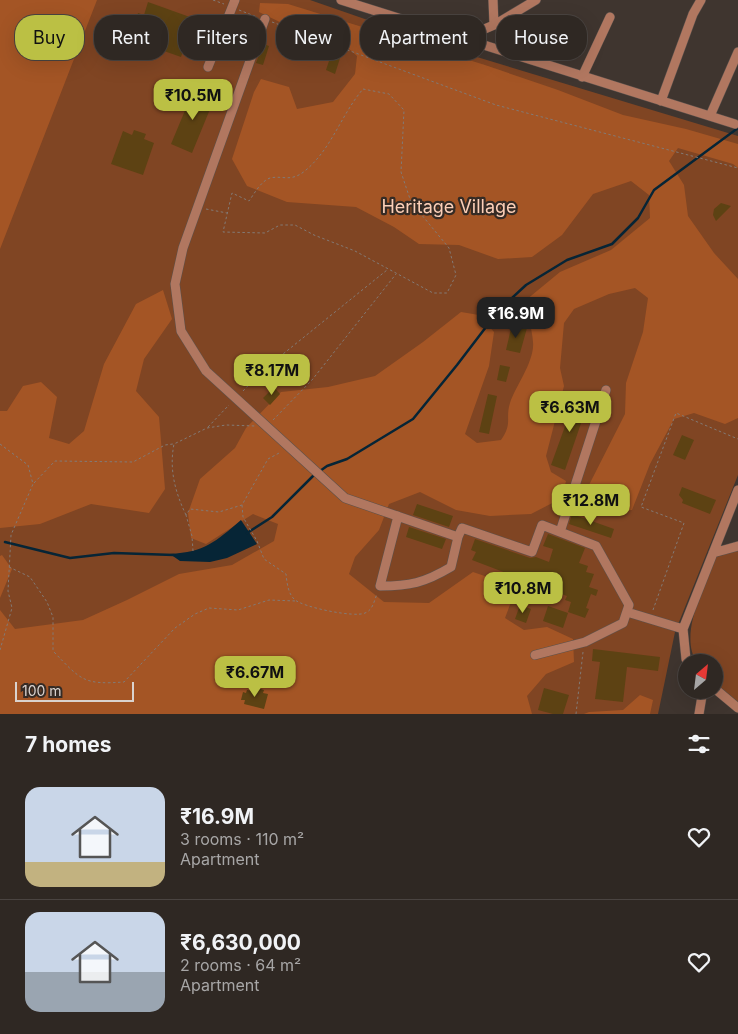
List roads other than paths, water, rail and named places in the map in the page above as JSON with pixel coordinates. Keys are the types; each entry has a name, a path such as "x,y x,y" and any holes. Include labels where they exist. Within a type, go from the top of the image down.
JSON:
{"street":[{"path":"341,0 387,15"},
{"path":"493,0 494,25"},
{"path":"486,28 536,0"},
{"path":"660,101 693,14 701,0"},
{"path":"208,67 234,4"},
{"path":"582,77 610,17"},
{"path":"486,47 735,124"},
{"path":"710,116 738,52"},
{"path":"251,60 183,248 175,284 181,331 206,371 308,462 345,498 458,537"},
{"path":"560,532 606,390"},
{"path":"686,654 683,629 738,490"},
{"path":"398,516 380,586 410,586 436,576 451,567 462,528 532,552 542,525 596,546 629,605 623,623 585,642 535,655"},
{"path":"713,553 738,546"},
{"path":"627,612 683,629"},
{"path":"723,696 738,708"},
{"path":"699,714 702,699"}],"water":[{"path":"241,520 257,544 227,558 210,562 180,561 170,554 201,548 216,540"}],"waterway":[{"path":"247,533 272,517 313,476 327,466 347,459 413,419 499,310 526,285 567,260 612,244 638,218 654,190 738,128"},
{"path":"5,542 70,558 114,553 174,555"}],"park label":[{"name":"Heritage Village","path":"449,207"}]}
